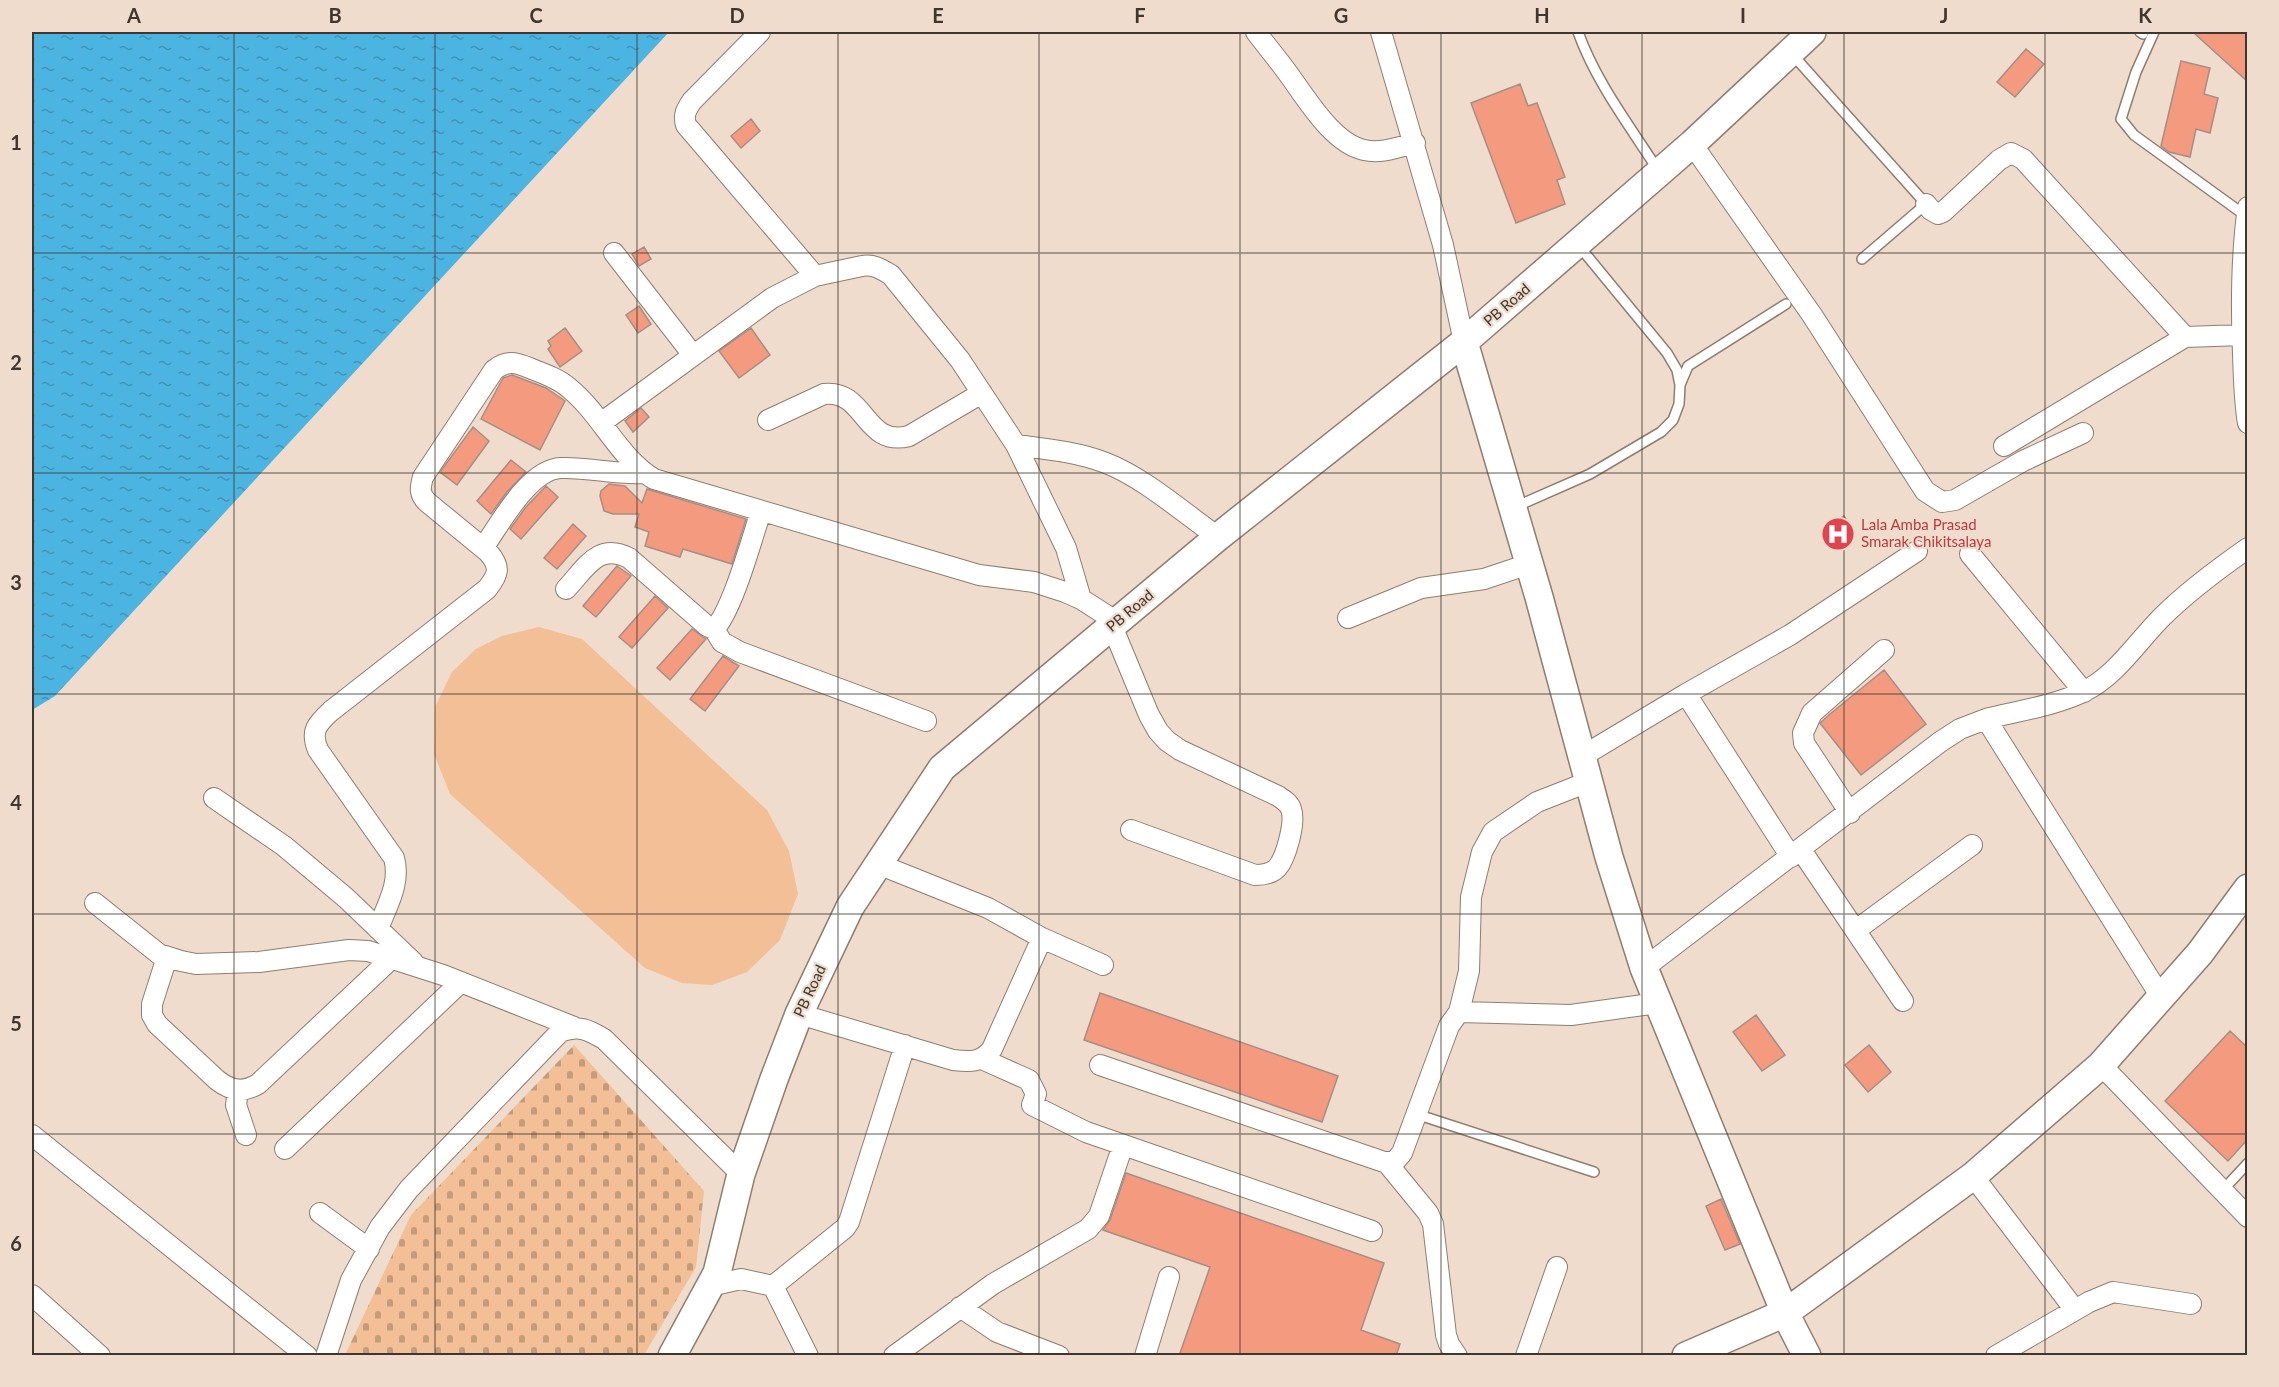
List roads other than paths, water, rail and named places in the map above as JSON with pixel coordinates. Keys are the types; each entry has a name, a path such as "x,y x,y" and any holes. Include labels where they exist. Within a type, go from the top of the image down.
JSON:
{"street":[{"path":"760,32 692,101 686,110 684,119 686,125 815,276"},
{"path":"1256,32 1315,111 1338,136 1350,145 1377,152 1415,143"},
{"path":"1381,32 1415,143 1443,245 1464,342 1529,564 1609,857 1644,968 1792,1356"},
{"name":"PB Road","path":"672,1356 717,1273 741,1174 799,1014 850,907 942,768 1218,537 1464,342 1692,144 1812,32"},
{"path":"1692,144 1812,315 1925,491 1932,497 1942,502 1955,500 2023,461 2083,433"},
{"path":"1926,204 1938,214 1944,212 1999,160 2011,153 2023,159 2185,337"},
{"path":"2247,211 2242,243 2242,335 2247,423"},
{"path":"614,253 693,355"},
{"path":"601,423 772,298 815,276 870,265 891,275 953,351 1016,445 1066,548 1081,599"},
{"path":"2004,446 2185,337 2242,335"},
{"path":"378,928 396,884 397,869 394,858 318,750 314,740 315,730 331,711 487,589 495,580 497,572 495,561 427,502 421,496 420,486 423,477 494,370 503,363 511,362 556,378 569,387 631,462 654,479 979,575 1034,582 1081,599 1114,624 1141,697 1158,731 1180,750 1278,796 1291,809 1293,819 1282,859 1271,873 1262,875 1255,875 1131,830"},
{"path":"768,420 824,394 832,393 842,396 853,404 881,434 899,439 909,436 982,393"},
{"path":"1016,445 1068,453 1107,463 1144,484 1218,537"},
{"path":"483,549 527,487 546,471 560,468 621,474 644,473"},
{"path":"714,629 721,620 731,598 761,511"},
{"path":"1644,968 1960,729 1986,719 2053,703 2084,692 2121,664 2161,618 2185,596 2247,548"},
{"path":"1387,1164 1396,1160 1402,1153 1449,1026 1459,1012 1469,971 1471,897 1482,852 1492,832 1585,770 1686,694 1790,635 1917,551"},
{"path":"566,589 598,555 618,552 629,558 707,626 714,629 722,642 740,652 926,721"},
{"path":"1970,554 2084,692"},
{"path":"1348,618 1421,588 1484,579 1529,564"},
{"path":"1850,813 1804,743 1803,733 1812,713 1884,651"},
{"path":"1686,694 1796,854 1856,930 1903,1001"},
{"path":"1986,719 2161,997"},
{"path":"214,798 284,846 346,898 417,966"},
{"path":"1856,930 1972,845"},
{"path":"878,864 988,908 1042,938 1103,965"},
{"path":"1686,1356 1777,1317 1973,1176 2101,1065 2200,953 2247,888"},
{"path":"95,903 146,945 168,957 196,964 259,962 349,950 368,951 417,966 574,1027 590,1031 604,1039 741,1174"},
{"path":"799,1014 968,1062 982,1059 992,1049 1042,938"},
{"path":"168,957 152,1004 152,1015 157,1024 217,1080 238,1090 248,1090 258,1084 392,958"},
{"path":"285,1149 461,982"},
{"path":"1459,1012 1571,1015 1658,1003"},
{"path":"326,1356 351,1280 380,1227 409,1189 560,1032 574,1027"},
{"path":"773,1286 845,1228 849,1222 905,1045"},
{"path":"982,1059 1029,1080 1036,1094 1032,1105 1086,1132 1372,1231"},
{"path":"1100,1065 1387,1164 1428,1213 1433,1224 1446,1335 1457,1356"},
{"path":"2101,1065 2247,1217"},
{"path":"238,1090 236,1105 246,1135"},
{"path":"32,1135 307,1356"},
{"path":"894,1356 993,1284 1088,1229 1099,1216 1123,1145"},
{"path":"1973,1176 2075,1310"},
{"path":"320,1212 369,1249"},
{"path":"1526,1356 1557,1267"},
{"path":"1145,1356 1169,1276"},
{"path":"710,1286 741,1279 773,1286"},
{"path":"773,1286 808,1356"},
{"path":"1996,1356 2104,1294 2113,1292 2191,1304"},
{"path":"34,1302 100,1356"},
{"path":"960,1307 997,1332 1059,1356"},
{"path":"1777,1317 1807,1356"}],"lane":[{"path":"1578,32 1593,68 1607,93 1660,172"},
{"path":"2154,32 2136,72 2121,119 2134,135 2247,211"},
{"path":"1790,52 1926,204 1862,260"},
{"path":"1513,508 1590,474 1661,432 1673,420 1680,404 1677,370 1667,353 1577,244"},
{"path":"1680,385 1688,366 1786,304"},
{"path":"1416,1114 1594,1172"},
{"path":"2222,1191 2247,1163"}],"water":[{"path":"32,32 669,32 55,696 32,710"}],"place":[{"name":"Lala Amba Prasad Smarak Chikitsalaya","path":"1838,534"}]}
